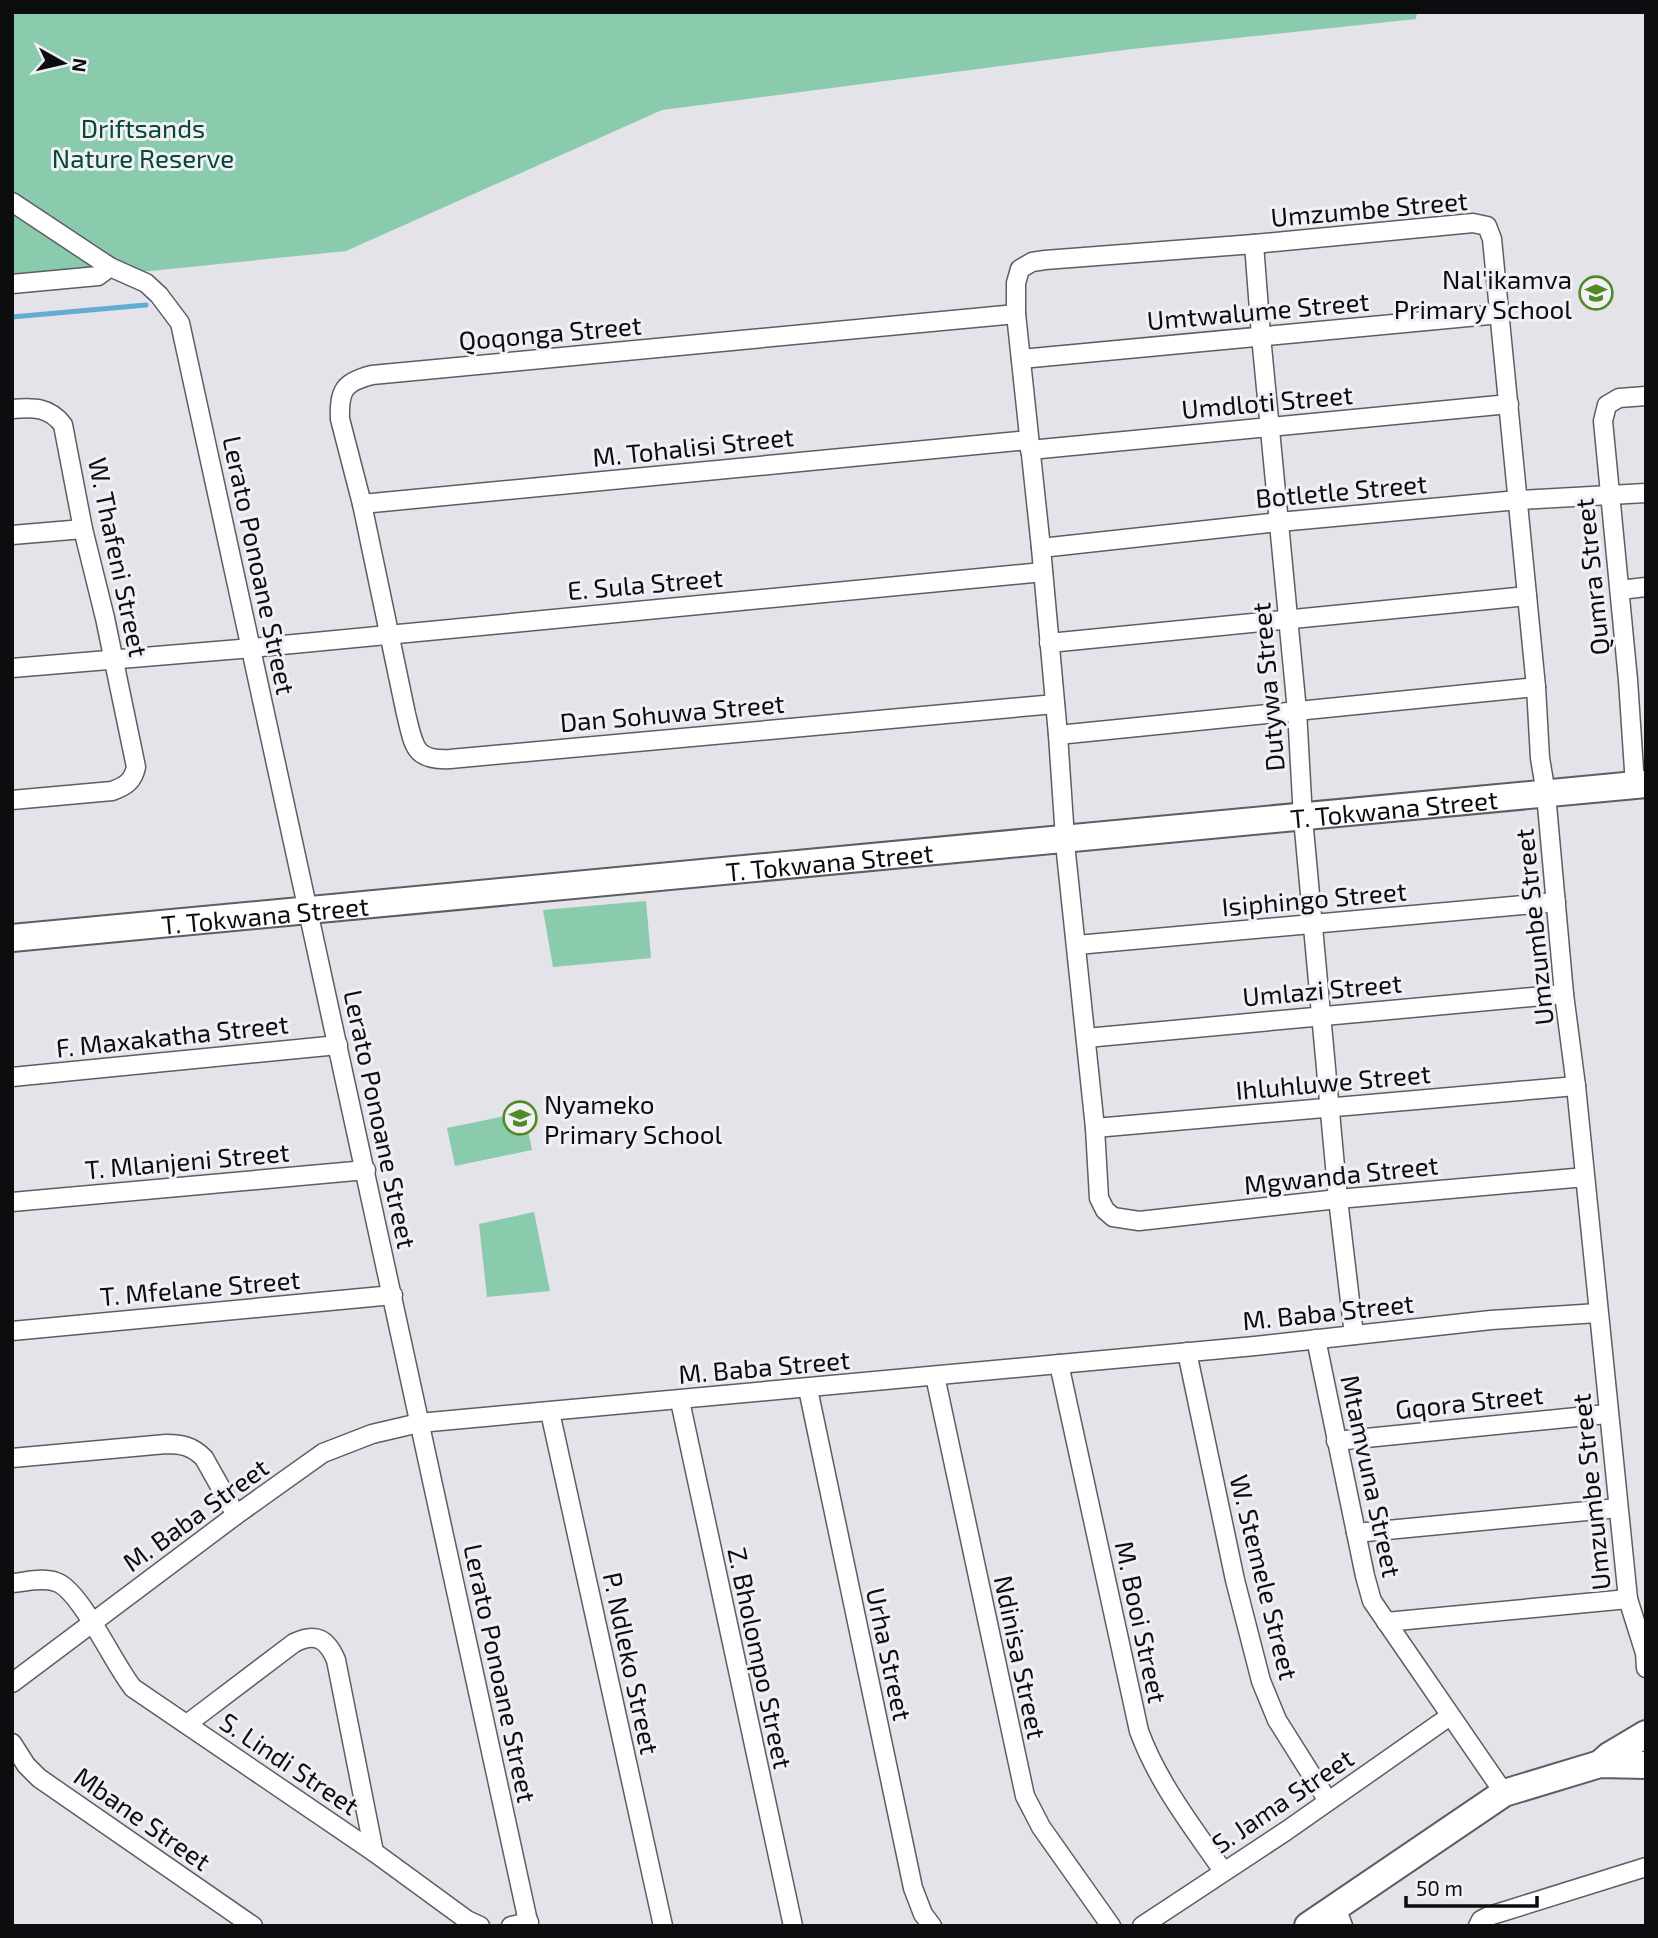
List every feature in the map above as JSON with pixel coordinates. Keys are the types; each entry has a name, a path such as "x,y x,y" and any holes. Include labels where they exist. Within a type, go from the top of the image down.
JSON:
{"street":[{"path":"12,202 110,267 98,276 12,284"},
{"name":"Umzumbe Street","path":"1105,1210 1099,1198 1095,1128 1065,838 1041,548 1016,314 1016,283 1020,269 1032,262 1473,223 1487,226 1492,239 1500,314 1536,687 1540,758 1546,794 1564,994 1576,1086 1628,1599 1645,1659"},
{"name":"Dutywa Street","path":"1254,244 1297,711 1303,818 1338,1199 1354,1335"},
{"name":"Lerato Ponoane Street","path":"110,267 146,283 159,295 180,323 393,1295 523,1924"},
{"name":"Qoqonga Street","path":"388,634 362,504 340,418 340,404 348,383 372,375 1016,314"},
{"name":"Umtwalume Street","path":"1021,359 1500,314"},
{"name":"Qumra Street","path":"1640,785 1637,679 1620,590 1603,421 1607,405 1619,398 1646,396"},
{"name":"Umdloti Street","path":"1030,445 1270,428 1509,404"},
{"name":"W. Thafeni Street","path":"12,408 28,407 49,411 56,415 62,425 135,756 134,774 124,787 112,791 12,800"},
{"name":"M. Tohalisi Street","path":"362,504 1030,445"},
{"name":"Botletle Street","path":"1041,548 1518,500 1646,493"},
{"path":"12,535 83,528"},
{"name":"E. Sula Street","path":"12,668 252,648 1043,572"},
{"path":"1620,590 1646,587"},
{"path":"1049,643 1527,596"},
{"name":"Dan Sohuwa Street","path":"388,634 415,747 420,755 436,760 1055,704"},
{"path":"1058,735 1536,687"},
{"name":"T. Tokwana Street","path":"12,938 1640,785"},
{"name":"Isiphingo Street","path":"1077,946 1556,902"},
{"name":"Umlazi Street","path":"1086,1038 1564,994"},
{"name":"F. Maxakatha Street","path":"12,1077 338,1045"},
{"name":"Ihluhluwe Street","path":"1095,1128 1576,1086"},
{"name":"T. Mlanjeni Street","path":"12,1202 366,1170"},
{"name":"Mgwanda Street","path":"1105,1210 1113,1217 1139,1221 1338,1199 1585,1177"},
{"name":"T. Mfelane Street","path":"12,1331 393,1295"},
{"name":"M. Baba Street","path":"12,1682 323,1453 372,1434 419,1423 808,1389 1491,1320 1598,1313"},
{"name":"Mtamvuna Street","path":"1315,1339 1372,1601 1504,1793"},
{"name":"W. Stemele Street","path":"1187,1352 1235,1580 1261,1681 1277,1720 1328,1801"},
{"name":"M. Booi Street","path":"1059,1364 1139,1731 1149,1760 1223,1871"},
{"name":"Ndinisa Street","path":"935,1376 1025,1796 1041,1827 1111,1926"},
{"name":"Urha Street","path":"808,1389 913,1888 923,1914 932,1926"},
{"name":"Z. Bholompo Street","path":"680,1401 793,1926"},
{"name":"P. Ndleko Street","path":"550,1412 663,1926"},
{"name":"Gqora Street","path":"1336,1441 1608,1414"},
{"path":"12,1458 181,1444 196,1450 204,1458 236,1515"},
{"path":"1356,1533 1618,1508"},
{"name":"S. Lindi Street","path":"12,1583 41,1580 59,1583 71,1592 133,1688 374,1852 467,1920 480,1926"},
{"path":"1386,1622 1628,1599"},
{"path":"187,1724 294,1643 313,1638 323,1640 330,1645 336,1660 374,1852"},
{"name":"S. Jama Street","path":"1142,1926 1450,1716"},
{"path":"1600,1764 1646,1734"},
{"path":"1646,1734 1646,1754"},
{"name":"Mbane Street","path":"12,1742 26,1765 38,1777 253,1926"},
{"path":"1308,1926 1339,1917 1504,1793 1600,1764 1646,1765"},
{"path":"1478,1926 1481,1920 1489,1916 1646,1867"}],"green space":[{"name":"Driftsands Nature Reserve","path":"12,12 1417,12 1416,19 1132,49 662,110 346,251 12,285"},
{"path":"646,901 651,958 553,967 543,910"},
{"path":"524,1112 532,1150 455,1166 447,1128"},
{"path":"534,1212 550,1291 487,1297 479,1224"}],"waterway":[{"path":"12,317 146,305"}],"place":[{"name":"Nal'ikamva Primary School","path":"1596,293"},
{"name":"Nyameko Primary School","path":"520,1118"}]}
